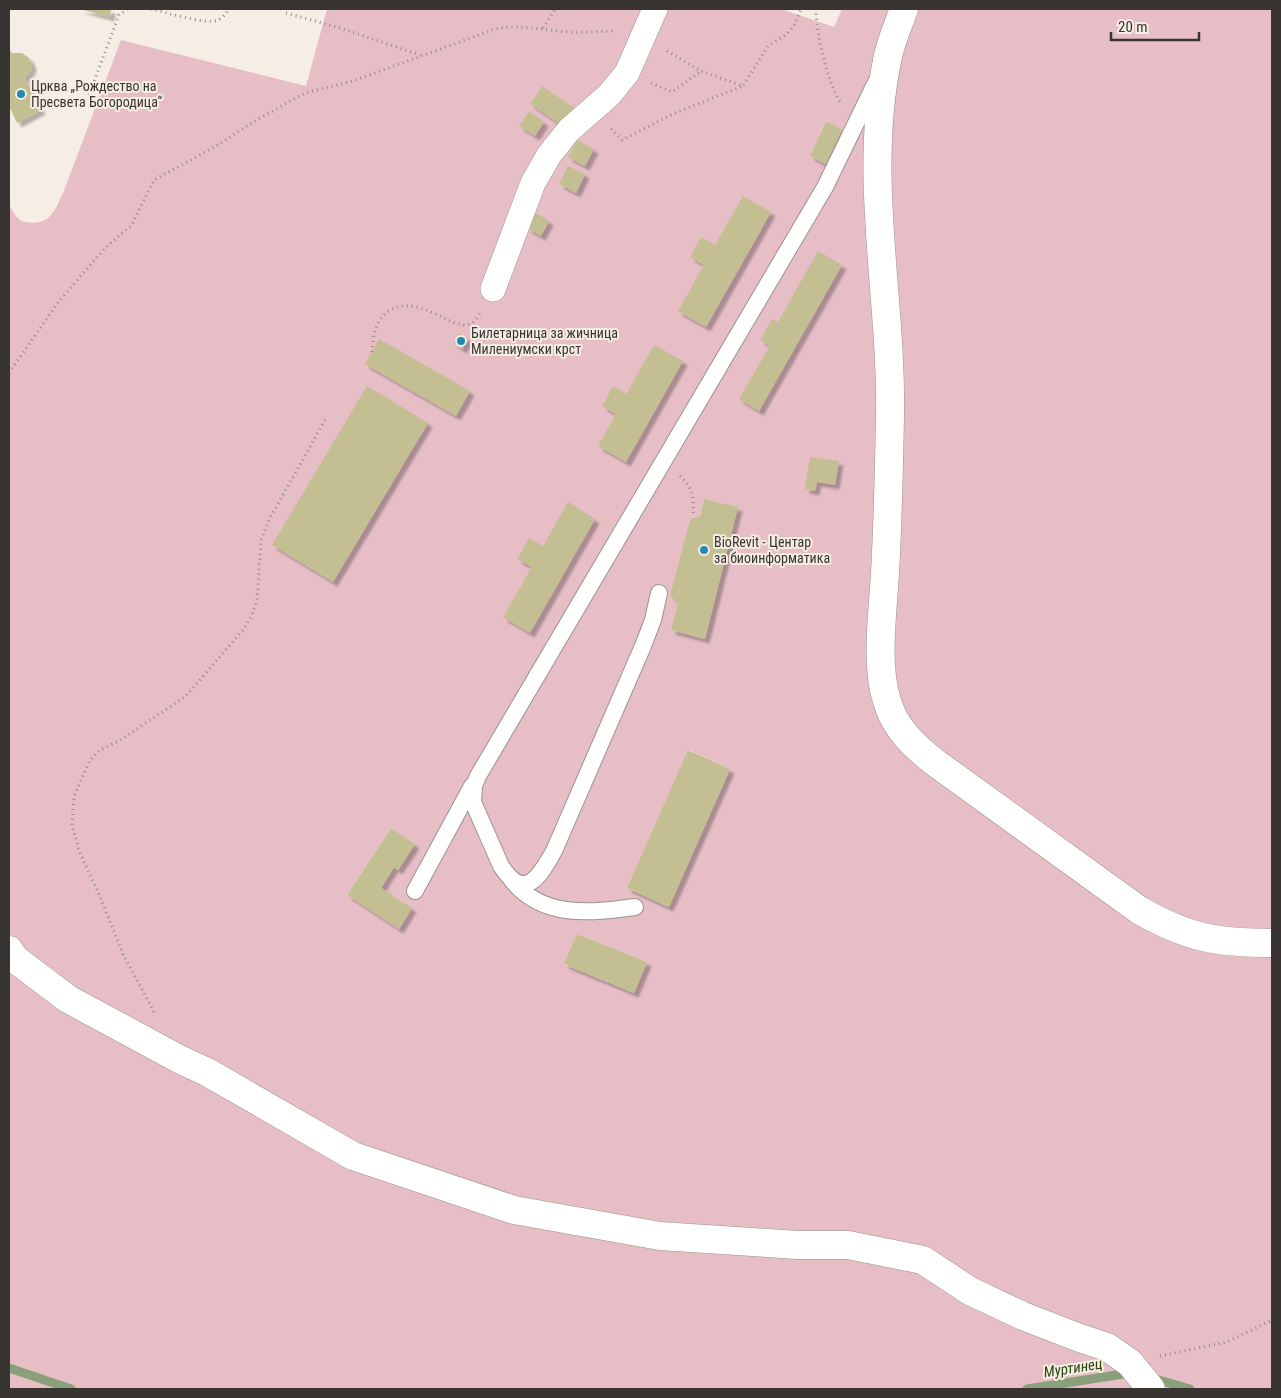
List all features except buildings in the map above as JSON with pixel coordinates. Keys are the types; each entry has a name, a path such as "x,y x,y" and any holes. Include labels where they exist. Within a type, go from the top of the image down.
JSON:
{"main road":[{"path":"904,9 887,58 881,96 876,163 887,324 890,414 887,541 881,646 882,678 886,700 902,732 917,749 1139,910 1162,923 1209,939 1242,943 1272,943"},
{"path":"9,950 15,959 68,1000 178,1059 207,1072 353,1156 514,1210 660,1236 798,1245 848,1245 923,1260 970,1291 1023,1316 1107,1347 1130,1363 1151,1389"}],"street":[{"path":"493,289 533,183 549,155 569,130 590,109 609,95 627,73 654,9"}],"lane":[{"path":"415,891 478,776 825,187 858,122 887,58"},
{"path":"506,874 522,884 532,882 541,874 554,851 643,646 653,620 659,593"},
{"path":"478,776 473,792 473,802 506,874 527,896 554,909 588,912 635,907"}],"path":[{"path":"89,95 119,14 128,9"},
{"path":"151,9 213,20 222,17 230,9"},
{"path":"543,28 555,9"},
{"path":"590,109 622,140 676,114 742,86 768,46 787,34 794,26 801,9"},
{"path":"816,9 817,28 832,85 842,105 858,122"},
{"path":"286,13 340,28 421,56"},
{"path":"9,373 59,301 106,247 131,226 154,180 218,145 253,122 305,93 353,81 495,29 509,26 568,32 615,31 643,37 701,71 742,86"},
{"path":"627,73 672,92 701,71"},
{"path":"372,352 373,339 379,321 397,307 417,307 460,324 470,324"},
{"path":"155,1015 123,954 99,894 78,852 72,825 74,796 90,760 100,750 119,741 186,696 243,630 251,617 256,601 259,577 258,557 261,540 270,518 324,420"},
{"path":"662,465 684,480 690,487 693,496 694,513"},
{"path":"1130,1363 1227,1342 1272,1320"}],"shaded area":[{"path":"327,9 781,9 834,27 842,9 1272,9 1272,1389 9,1389 9,204 20,220 27,222 43,221 54,212 121,40 306,86","holes":["826,121 842,129 825,164 810,156","704,499 737,507 704,639 672,630 678,603 674,582 690,519 700,516","689,750 730,769 668,907 627,888","391,828 415,844 398,870 394,867 381,888 412,908 399,928 347,895","577,934 647,962 634,993 565,965"]}],"waterway":[{"name":"Муртинец","path":"9,1368 71,1389"},
{"name":"Муртинец","path":"1027,1389 1123,1374"},
{"path":"1152,1378 1190,1389"}],"place":[{"name":"Црква „Рождество на Пресвета Богородица“","path":"21,94"},
{"name":"Билетарница за жичница Милениумски крст","path":"461,341"},
{"name":"BioRevit - Центар за биоинформатика","path":"704,550"}]}
